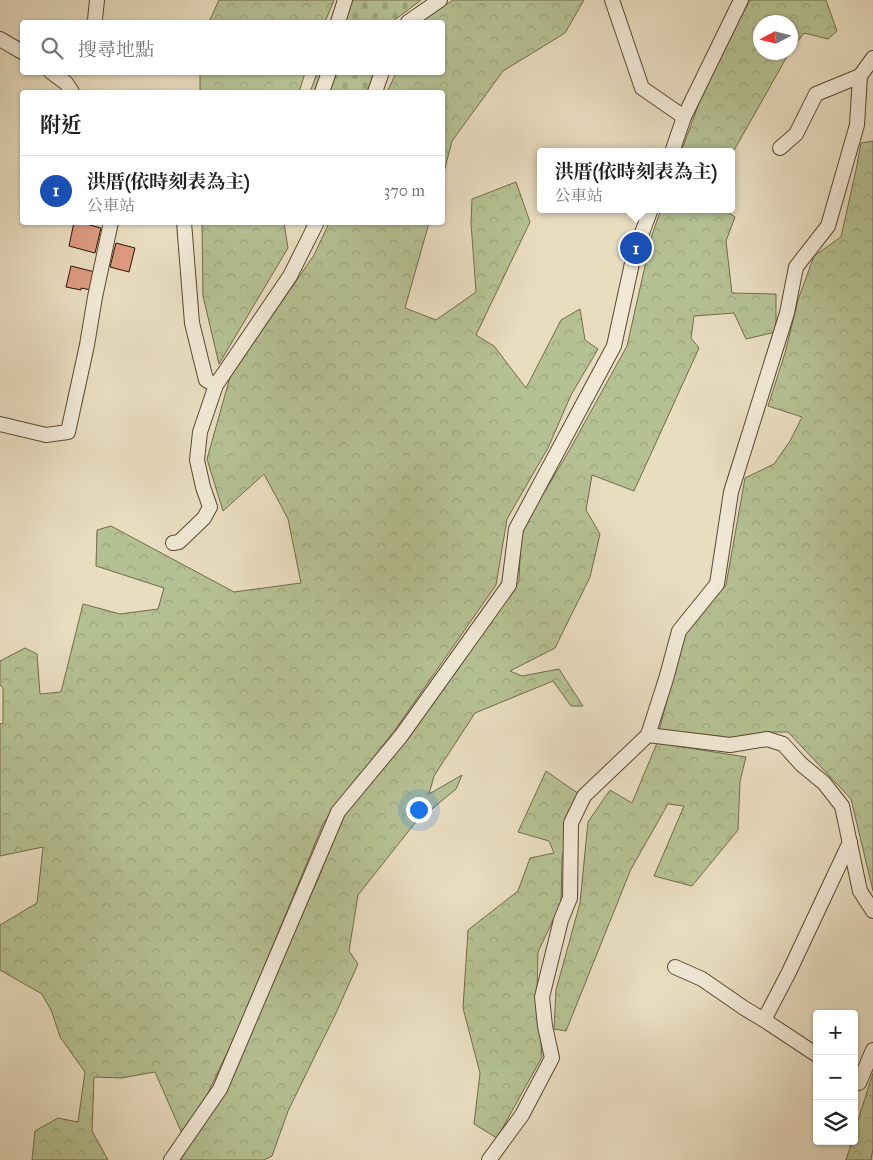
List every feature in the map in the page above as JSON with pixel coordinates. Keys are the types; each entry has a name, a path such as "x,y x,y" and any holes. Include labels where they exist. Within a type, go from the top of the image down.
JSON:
{"street":[{"path":"95,20 97,0"},
{"path":"339,20 345,0"},
{"path":"411,20 440,0"},
{"path":"612,0 642,88 684,117"},
{"path":"673,148 684,117 741,0"},
{"path":"0,39 20,51"},
{"path":"780,148 796,134 816,94 860,76 873,58"},
{"path":"56,75 69,83"},
{"path":"323,90 328,75"},
{"path":"376,90 381,75"},
{"path":"489,1160 522,1115 552,1058 544,1026 542,998 561,920 570,898 571,823 584,796 648,734 679,631 717,584 731,492 787,314 796,267 828,226 857,125 860,76"},
{"path":"171,1160 220,1088 338,812 401,736 509,585 516,529 614,346 634,254 649,213"},
{"path":"0,424 46,435 68,432 110,225"},
{"path":"184,225 192,323 206,380 216,385"},
{"path":"305,225 309,237"},
{"path":"173,542 179,542 204,518 210,507 197,460 200,432 216,385 290,276 315,225"},
{"path":"648,734 730,745 768,739 783,744 801,764 824,783 842,806 860,891 873,911"},
{"path":"764,1020 789,972 850,842"},
{"path":"674,967 702,979 813,1052"},
{"path":"858,1082 873,1050"}],"green space":[{"path":"219,0 334,0 326,20 210,20"},
{"path":"340,0 421,0 395,20 334,20"},
{"path":"453,0 584,0 565,33 503,71 452,141 445,168 445,90 388,90 395,75 445,75 445,20 423,20"},
{"path":"750,0 826,0 837,31 828,39 804,33 798,41 798,15 753,15 753,60 785,60 735,149 682,148 710,73"},
{"path":"200,75 304,75 300,90 200,90"},
{"path":"316,75 374,75 369,90 311,90"},
{"path":"873,141 873,891 851,799 788,732 766,732 728,739 659,731 684,634 726,585 745,478 774,464 790,441 802,417 768,406 785,353 798,300 814,256 841,237 861,143"},
{"path":"516,182 530,222 476,335 494,346 526,388 561,320 580,309 585,340 598,349 571,395 548,448 507,519 496,585 397,727 323,824 238,1030 208,1093 183,1136 155,1072 121,1078 94,1077 92,1131 108,1160 32,1160 35,1131 58,1118 78,1122 85,1072 60,1037 52,1012 42,994 0,970 0,925 37,903 43,847 0,856 0,724 3,723 3,688 0,685 0,661 25,648 37,654 40,694 61,692 83,604 120,614 158,609 164,588 96,566 97,530 111,526 234,592 301,583 288,519 264,474 223,511 207,459 230,377 314,255 328,225 428,225 405,308 436,320 476,292 471,223 472,199"},
{"path":"660,213 729,213 735,217 726,241 732,293 776,294 776,332 746,339 734,313 694,316 691,338 699,348 634,491 592,475 586,510 600,534 590,577 555,648 510,671 522,676 559,669 583,706 571,706 553,681 475,713 434,776 429,794 462,775 456,789 415,823 358,895 349,951 358,964 288,1111 272,1156 264,1160 180,1160 226,1090 319,877 344,813 456,672 519,581 521,531 569,451 627,346 652,235"},
{"path":"202,225 284,225 288,248 219,364 203,296"},
{"path":"657,743 746,757 740,781 738,830 692,886 654,876 684,806 668,804 631,869 566,1031 554,1029 556,990 580,903 588,822 610,790 632,803"},
{"path":"546,771 579,794 562,858 561,903 538,952 537,993 542,1057 497,1138 474,1124 480,1073 463,1008 468,930 518,891 530,858 554,853 549,841 518,832"},
{"path":"873,1073 873,1149 871,1160 846,1160 851,1145 858,1145 858,1120"}],"building":[{"path":"73,225 90,225 101,228 95,253 69,246"},
{"path":"116,243 135,248 129,272 110,267"},
{"path":"71,266 95,272 91,290 66,287"}],"place":[{"name":"洪厝(依時刻表為主)","path":"636,248"}]}
